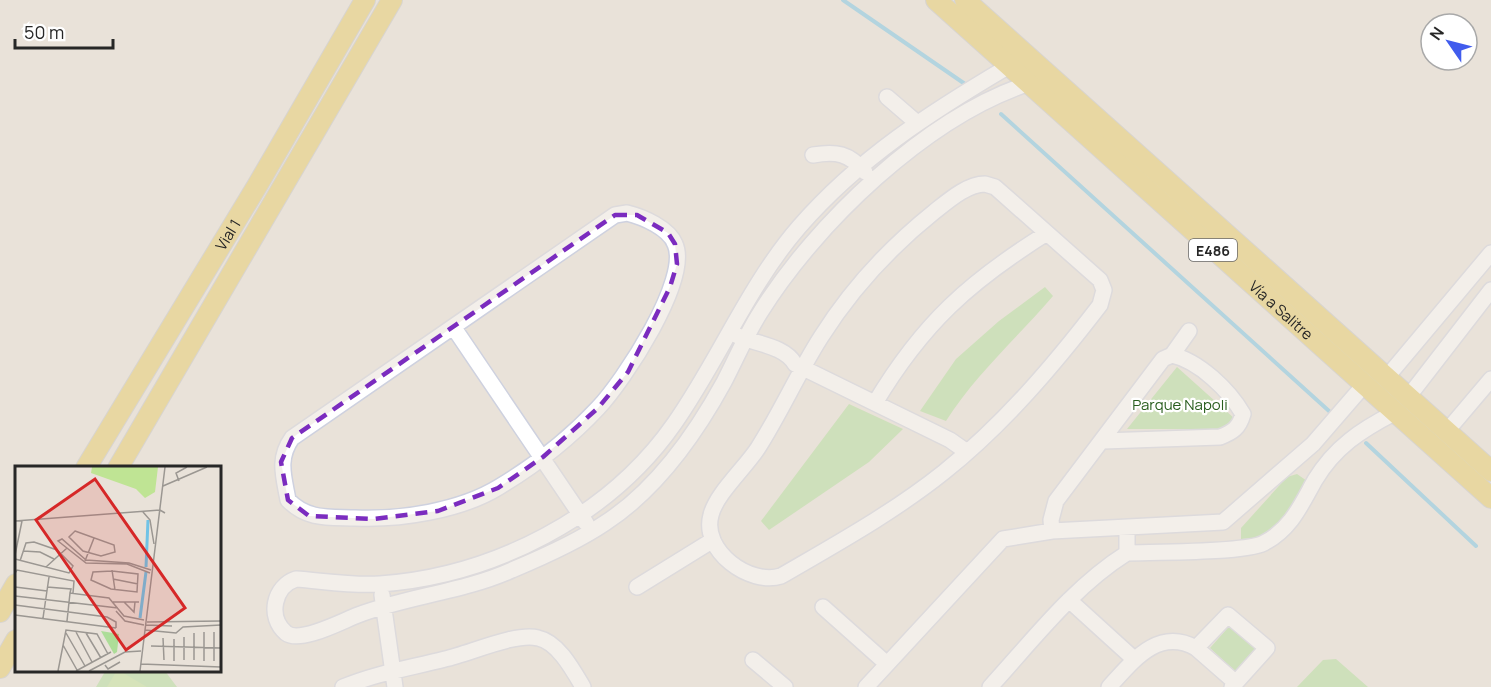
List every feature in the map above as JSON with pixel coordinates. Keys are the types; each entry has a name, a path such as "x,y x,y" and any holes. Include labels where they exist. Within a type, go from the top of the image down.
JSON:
{"main road":[{"name":"Vial 1","path":"87,466 257,186 365,0"},
{"path":"118,466 392,0"},
{"name":"Vía a Salitre","path":"936,0 1491,498"},
{"name":"Vía a Salitre","path":"965,0 1491,471"},
{"path":"0,612 15,586"},
{"path":"0,668 15,642"}],"street":[{"path":"1009,66 916,122 835,189 798,228 767,270 674,424 653,450 580,516 500,556 428,576 379,584 296,579 287,582 277,593 275,614 287,634 302,637 385,605 435,594 511,571 591,531 626,506 681,449 750,342 797,262 873,182 912,149 982,104 1028,84"},
{"path":"887,97 916,122"},
{"path":"902,132 912,149"},
{"path":"813,155 834,151 850,158 873,182"},
{"path":"985,183 995,187 1047,233 1100,280 1104,290 1103,300 1045,373 967,452 944,472 882,515 782,576 765,579 752,576 724,556 713,540 710,526 714,506 757,450 799,366 871,270 918,225 974,185 985,183"},
{"path":"627,213 637,215 668,233 675,244 677,264 670,287 651,333 628,372 598,408 543,457 498,488 438,511 374,519 309,516 288,500 281,462 285,448 292,438 615,215 627,213"},
{"path":"875,403 907,352 944,310 986,273 1047,233"},
{"path":"1387,377 1491,253"},
{"path":"1409,396 1491,289 1473,275"},
{"path":"1439,315 1459,330"},
{"path":"454,328 591,531"},
{"path":"729,331 784,365 799,366 950,440 967,452"},
{"path":"1052,531 1051,520 1056,501 1163,359 1172,354 1190,331"},
{"path":"1103,441 1220,437 1234,432 1243,414 1238,405 1202,369 1185,358 1172,354"},
{"path":"1447,431 1491,379"},
{"path":"866,687 1003,539 1052,531 1127,529 1223,522 1294,462 1322,434 1364,385"},
{"path":"990,687 1069,600 1108,565 1127,553 1224,549 1263,544 1286,527 1305,502 1316,479 1355,433 1394,413"},
{"path":"1336,417 1355,433"},
{"path":"1322,434 1340,450"},
{"path":"1294,462 1316,479"},
{"path":"1223,522 1224,549"},
{"path":"1127,529 1127,553"},
{"path":"637,587 713,540"},
{"path":"379,584 385,605 394,687"},
{"path":"1069,600 1134,659"},
{"path":"823,607 887,664"},
{"path":"1109,687 1134,659 1165,642 1183,640 1196,648 1234,685 1266,650 1266,645 1228,615 1196,648"},
{"path":"343,687 393,669 445,659 523,636 540,638 554,646 583,687"},
{"path":"753,660 785,687"}],"highlighted area":[{"path":"615,215 637,215 668,233 675,244 677,264 670,287 628,372 598,408 543,457 498,488 438,511 374,519 309,516 288,500 281,462 292,438"}],"green space":[{"path":"1045,287 1053,296 983,372 946,421 920,411 956,359 999,321"},
{"name":"Parque Napoli","path":"1177,367 1235,419 1226,429 1127,429"},
{"path":"849,404 903,429 869,462 769,530 761,521"},
{"path":"1297,474 1307,481 1306,492 1267,537 1241,539 1241,528 1287,477"},
{"path":"1232,623 1259,647 1236,672 1210,648"},
{"path":"1336,659 1368,687 1297,687 1323,660"},
{"path":"105,672 166,672 177,687 96,687"},
{"path":"116,672 122,672 147,687 107,687"}],"waterway":[{"path":"843,0 965,84"},
{"path":"1001,114 1329,411"},
{"path":"1366,443 1476,546"}]}
